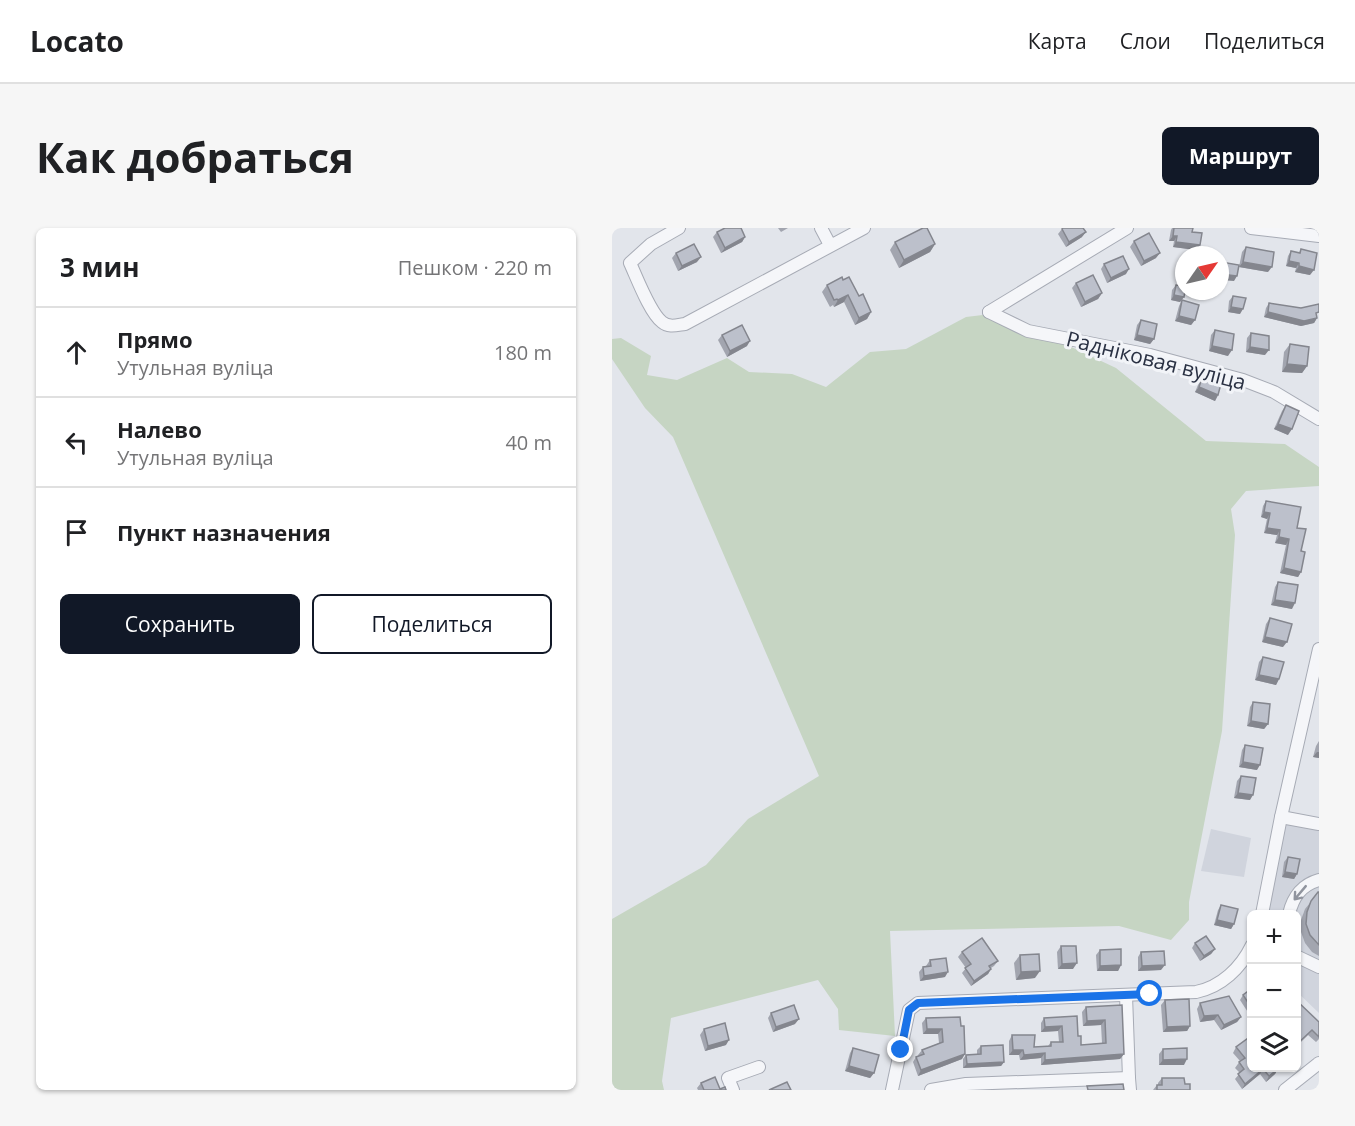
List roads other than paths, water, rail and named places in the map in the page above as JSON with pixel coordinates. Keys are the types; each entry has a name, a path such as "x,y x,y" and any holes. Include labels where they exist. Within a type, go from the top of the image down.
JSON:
{"street":[{"path":"679,228 651,244 630,263 642,290 662,322 672,326 685,324 864,228"},
{"path":"821,228 830,245"},
{"name":"Радніковая вуліца","path":"1127,228 989,312 1028,331 1150,355 1243,380 1274,392 1319,419"},
{"path":"1251,228 1319,236"},
{"path":"1263,910 1319,649"},
{"path":"1281,818 1319,824"},
{"path":"1291,910 1297,893 1306,885 1319,880"},
{"path":"892,1090 909,1010 918,1003 1206,990 1231,974 1247,953"},
{"path":"1301,958 1319,967"},
{"path":"931,1090 966,1084 1129,1084 1126,995"},
{"path":"1285,1090 1319,1063"},
{"path":"733,1090 728,1078 759,1067"}]}
